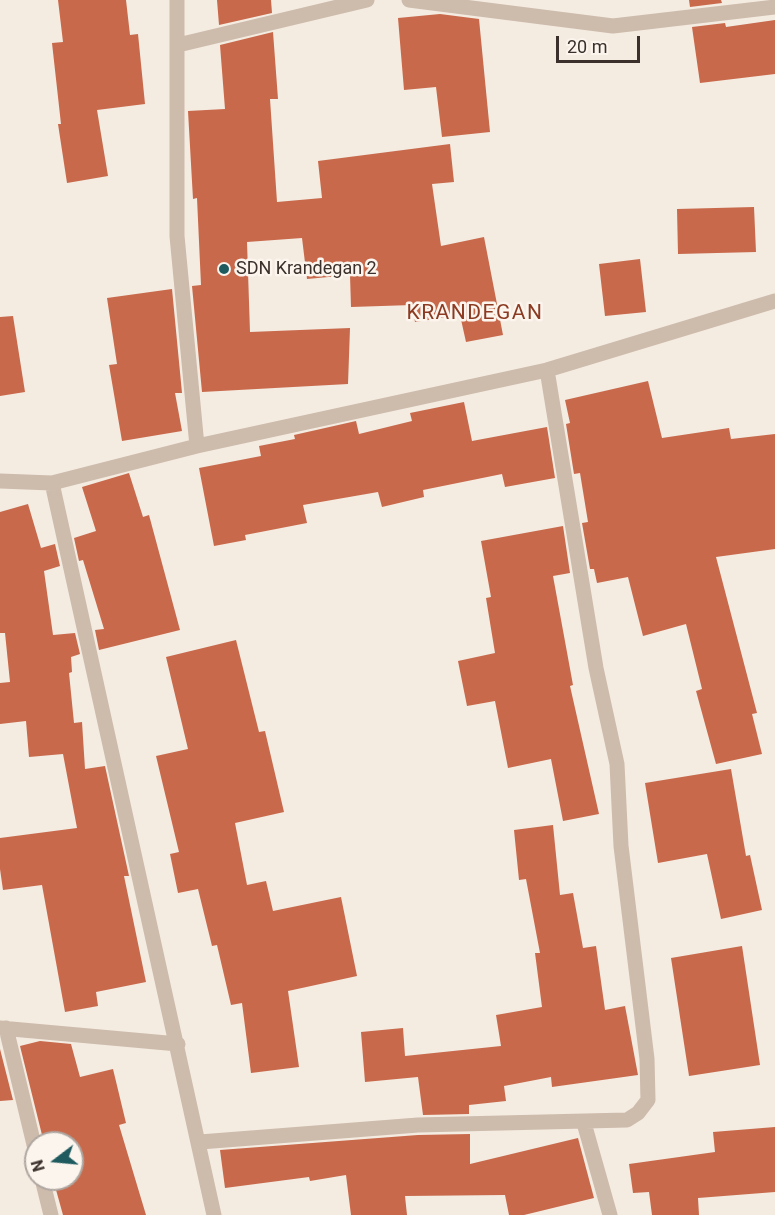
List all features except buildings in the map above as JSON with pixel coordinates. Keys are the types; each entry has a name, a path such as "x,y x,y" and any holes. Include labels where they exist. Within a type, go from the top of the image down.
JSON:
{"street":[{"path":"177,0 177,236 197,446"},
{"path":"178,45 367,0"},
{"path":"409,0 614,26 775,7"},
{"path":"0,481 52,483 197,446 547,370 775,301"},
{"path":"200,1142 418,1125 627,1120 638,1113 648,1100 647,1059 621,846 617,764 596,668 547,370"},
{"path":"52,483 200,1142 214,1215"},
{"path":"30,1131 3,1028 178,1044"},
{"path":"584,1122 610,1215"},
{"path":"45,1191 51,1215"}],"place":[{"name":"SDN Krandegan 2","path":"224,269"}],"district":[{"name":"KRANDEGAN","path":"475,314"}]}
